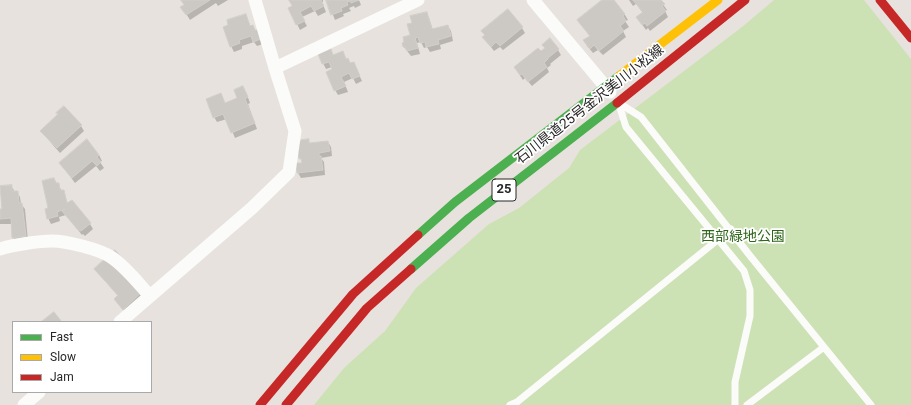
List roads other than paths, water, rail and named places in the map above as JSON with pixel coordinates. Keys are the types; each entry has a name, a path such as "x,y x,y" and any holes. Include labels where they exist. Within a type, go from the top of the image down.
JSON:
{"main road":[{"name":"石川県道25号金沢美川小松線","path":"260,405 353,294 456,202 718,0"},
{"name":"石川県道25号金沢美川小松線","path":"286,405 367,308 469,218 618,102 745,0"},
{"path":"880,0 911,38"}],"street":[{"path":"121,321 252,208 289,172 296,131 255,0"},
{"path":"276,68 418,0"},
{"path":"533,0 618,102"},
{"path":"0,249 8,246 52,241 82,246 110,256 118,262 150,296"},
{"path":"24,405 38,393"}],"lane":[{"path":"618,102 641,117 731,229 751,257 871,405"},
{"path":"618,102 626,127 744,271 750,290 750,316 735,382 735,405"},
{"path":"510,405 523,397 731,229"},
{"path":"747,405 824,347"}],"park label":[{"name":"西部緑地公園","path":"743,237"}]}
